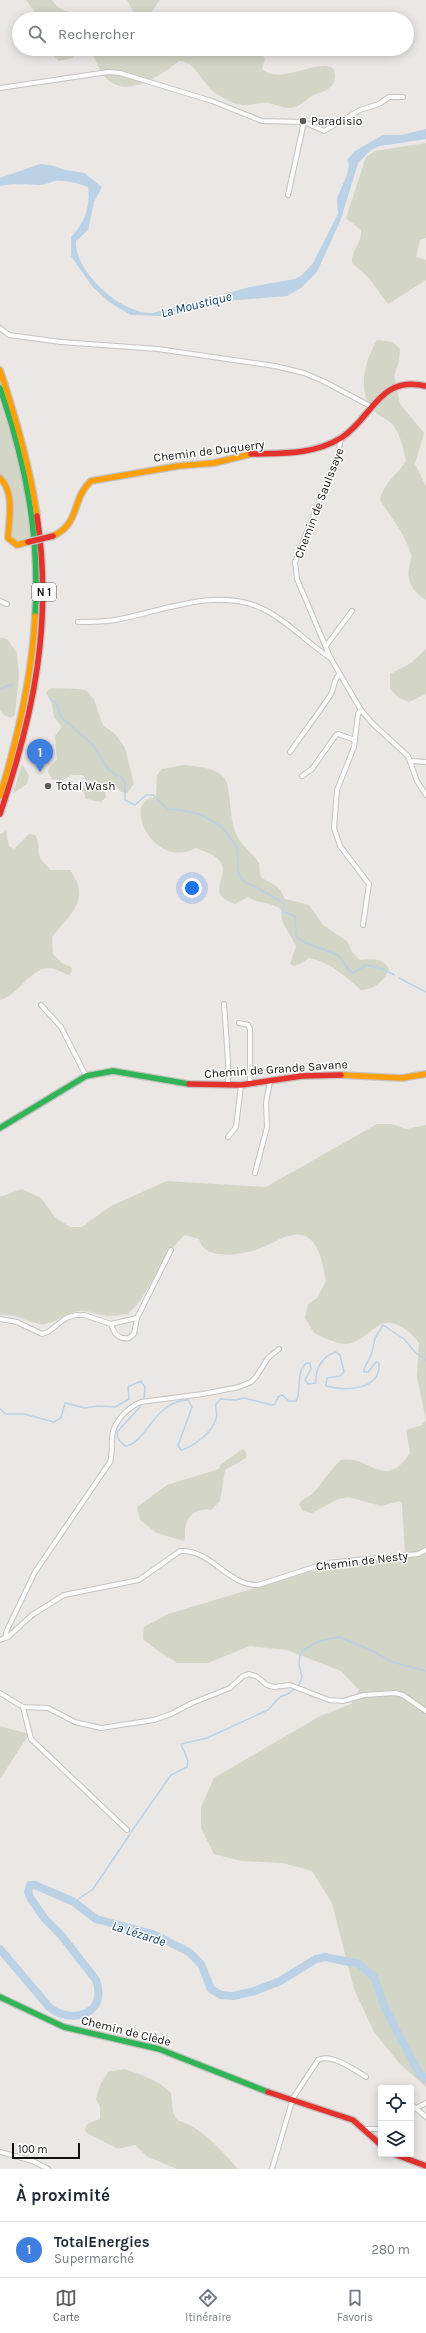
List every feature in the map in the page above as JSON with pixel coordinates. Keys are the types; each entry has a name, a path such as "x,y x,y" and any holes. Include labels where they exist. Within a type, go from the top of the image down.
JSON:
{"main road":[{"name":"N 1","path":"0,370 24,441 34,482 42,534 44,608 37,680 31,713 19,760 0,814"},
{"name":"Chemin de Duquerry","path":"0,478 6,485 9,496 8,538 14,544 28,542 53,536 64,531 75,515 85,486 94,479 178,466 214,463 252,454 297,454 315,450 341,438 372,407 380,396 396,386 413,383 426,386"},
{"name":"N 1","path":"0,388 18,444 27,482 34,529 37,602 35,643 24,715 0,796"},
{"name":"Chemin de Grande Savane","path":"0,1128 86,1076 122,1072 184,1085 241,1085 302,1076 351,1075 402,1078 426,1074"},
{"name":"Chemin de Clède","path":"0,1997 64,2028 159,2049 292,2102 353,2120 378,2142"},
{"path":"402,2157 426,2166"}],"street":[{"path":"0,88 108,72 201,98 262,121 304,122 321,131 326,130 360,110 379,104 389,97 403,97"},
{"path":"288,195 304,122"},
{"path":"0,328 9,335 158,349 275,366 304,373 324,381 372,407"},
{"name":"Chemin de Saulssaye","path":"330,657 295,571 295,562 338,454 341,438"},
{"path":"78,622 114,620 200,602 226,599 240,601 273,614 330,657 361,710 411,761 417,781 426,795"},
{"path":"0,601 6,604"},
{"path":"326,646 352,611"},
{"path":"290,752 304,730 316,717 331,693 335,680 340,674"},
{"path":"361,710 358,714 355,740 337,790 334,828 340,846 369,884 363,925"},
{"path":"302,776 312,769 336,735 338,734 355,740"},
{"path":"411,761 426,762"},
{"path":"224,1004 228,1085"},
{"path":"41,1005 61,1027 86,1076"},
{"path":"238,1023 248,1025 250,1030 250,1084"},
{"path":"255,1173 267,1127 266,1103 270,1081"},
{"path":"228,1137 236,1127 241,1085"},
{"path":"111,1324 113,1331 120,1338 129,1338 134,1334 138,1318 171,1250"},
{"path":"0,1319 17,1322 42,1334 48,1332 66,1318 76,1315 84,1315 111,1324 138,1318"},
{"path":"5,1638 7,1630 35,1572 110,1462 113,1454 112,1437 114,1429 122,1416 134,1404 141,1402 203,1394 245,1384 256,1377 268,1358 279,1348"},
{"name":"Chemin de Nesty","path":"0,1640 5,1638 32,1615 64,1595 139,1580 180,1550 197,1552 239,1580 250,1585 258,1585 327,1563 418,1554 426,1550"},
{"path":"0,1693 23,1707 48,1708 75,1722 101,1728 154,1720 171,1714 192,1703 230,1688 243,1676 249,1674 274,1687 294,1686 329,1700 343,1701 364,1695 395,1693 403,1695 426,1711"},
{"path":"23,1707 31,1739 127,1830"},
{"path":"272,2169 292,2102 315,2063 321,2058 346,2064 366,2077"},
{"path":"426,2103 415,2108 426,2117"},
{"path":"365,2129 378,2129"},
{"path":"0,2152 33,2161 48,2169"}],"shaded area":[{"path":"26,0 52,0 59,8 68,12 35,12"},
{"path":"127,0 160,0 151,12 133,12"},
{"path":"54,56 75,56 72,58 59,61"},
{"path":"93,56 263,56 265,59 262,69 270,74 293,73 325,66 332,68 335,78 330,88 313,95 296,107 285,108 269,103 243,105 230,102 214,92 194,68 189,64 179,61 153,79 133,86 123,87 113,84 102,74"},
{"path":"426,143 426,238 420,240 416,257 426,260 426,280 388,304 368,277 352,263 353,255 360,239 361,230 346,218 366,157 375,151"},
{"path":"377,340 393,342 400,349 399,362 394,376 400,404 424,433 415,464 426,486 426,600 417,594 410,582 408,572 411,556 408,547 397,526 380,500 387,484 406,461 398,432 390,422 374,411 368,403 365,394 364,376 366,366"},
{"path":"0,402 21,468 30,538 18,542 11,538 12,504 9,486 5,479 0,475"},
{"path":"0,638 7,639 17,653 19,677 15,715 11,718 4,715 0,710"},
{"path":"426,649 426,694 409,702 399,698 390,689 390,674 411,663"},
{"path":"52,688 80,689 87,691 94,700 103,725 116,735 125,748 134,784 127,793 121,792 111,781 104,787 106,797 101,802 86,799 83,790 85,778 83,775 72,775 60,781 52,779 48,772 49,768 57,759 55,736 62,727 54,717 52,704 46,692"},
{"path":"22,764 29,776 27,784 13,793"},
{"path":"184,765 202,767 222,775 229,790 231,813 236,834 238,839 259,863 261,876 277,887 285,899 309,905 323,925 347,941 352,952 360,960 369,959 384,962 389,969 384,978 378,984 361,990 330,966 323,962 309,958 294,966 290,964 296,946 282,921 281,909 248,897 235,904 225,900 219,890 223,872 222,866 217,858 196,848 182,852 169,851 158,845 149,836 143,826 141,816 142,806 147,800 156,796 157,775 162,769"},
{"path":"6,831 9,846 14,849 29,834 35,835 41,859 51,870 70,870 79,890 79,898 71,914 52,937 53,954 62,963 71,967 72,971 69,975 50,968 41,970 35,973 12,994 0,1000 0,834"},
{"path":"377,1124 392,1124 406,1129 426,1125 426,1420 417,1377 419,1343 406,1330 395,1324 384,1323 374,1328 355,1342 346,1344 334,1342 314,1333 305,1318 308,1304 317,1298 326,1281 321,1257 315,1245 307,1237 301,1235 290,1236 248,1252 225,1255 211,1252 204,1248 199,1239 185,1235 168,1254 143,1295 128,1314 109,1316 79,1311 45,1324 35,1323 13,1316 0,1315 0,1197 22,1189 41,1198 55,1217 70,1227 82,1227 111,1206 167,1181 266,1187"},
{"path":"426,1420 426,2087 400,2064 374,2032 354,1989 332,1903 312,1871 283,1863 241,1861 214,1854 201,1828 201,1807 214,1778 320,1716 351,1704 359,1690 341,1671 287,1650 250,1646 208,1663 177,1663 143,1639 144,1627 168,1614 309,1572 401,1557 405,1553 402,1504 400,1501 381,1506 349,1497 338,1499 312,1513 303,1511 299,1504 302,1500 314,1492 341,1460 361,1462 385,1471 393,1470 401,1464 410,1453 406,1430 422,1425"},
{"path":"243,1449 246,1452 246,1458 225,1470 220,1501 211,1510 195,1512 189,1517 185,1527 184,1541 157,1533 140,1520 137,1507 167,1485 219,1469 221,1464"},
{"path":"0,1726 29,1734 0,1779"},
{"path":"125,2069 150,2078 166,2088 171,2093 173,2112 177,2120 195,2128 211,2140 238,2169 177,2169 148,2157 135,2145 118,2149 87,2133 85,2130 87,2124 100,2119 100,2107 96,2099 100,2085 108,2072"}],"water":[{"name":"La Moustique","path":"426,129 426,139 380,146 371,150 358,163 341,219 317,272 301,288 287,296 201,303 163,316 131,315 109,302 92,286 71,256 71,237 80,226 86,214 89,194 88,187 72,182 62,181 53,181 42,185 15,184 0,186 0,178 40,164 84,173 102,187 94,202 88,230 76,241 77,253 91,278 114,299 141,312 153,313 250,287 295,279 302,275 313,263 338,214 337,198 347,175 349,166 347,160 355,151 383,135 401,135"}],"waterway":[{"path":"0,689 13,684"},
{"path":"50,699 56,703 61,717 93,745 108,769 123,779 125,783 125,800 135,805 146,795 153,795 167,809 181,810 202,815 222,827 237,847 238,871 242,880 284,904 284,912 295,916 296,936 304,942 338,955 353,973 366,965 383,969 394,975"},
{"path":"399,978 426,992"},
{"path":"0,1409 6,1414 24,1414 54,1422 61,1418 65,1403 85,1408 98,1406 115,1407 129,1399 128,1387 141,1381 145,1387 144,1400 140,1407 117,1432 118,1439 125,1446 132,1444 139,1439 166,1407 176,1402 188,1400 192,1407 178,1445 181,1450 197,1442 211,1429 217,1417 216,1404 221,1399 236,1400 244,1398 272,1405 275,1404 278,1397 282,1395 289,1401 296,1401 299,1393 301,1372 306,1363 310,1363 311,1369 305,1380 308,1384 316,1383 320,1364 323,1360 336,1352 340,1355 344,1372 340,1376 327,1378 326,1386 334,1388 352,1388 361,1387 368,1384 374,1379 378,1372 379,1363 376,1362 368,1372 364,1372 364,1369 372,1353 375,1338 383,1325 404,1339 416,1353 426,1360"},
{"path":"131,1832 171,1775 187,1767 188,1761 181,1744 207,1738 268,1710 280,1697 288,1694 299,1685 302,1677 299,1664 300,1655 305,1649 319,1641 339,1637 371,1650 392,1662 426,1671"},
{"path":"74,1902 93,1889 130,1834"},
{"name":"La Lézarde","path":"0,1949 50,2008 59,2013 69,2015 86,2013 93,2008 97,2001 98,1991 96,1980 61,1935 45,1919 31,1899 28,1892 30,1885 35,1885 74,1902 96,1919 153,1934 189,1952 201,1964 211,1989 221,1995 233,1996 255,1991 280,1981 316,1959 325,1957 359,1964 374,1977 385,2008 419,2073 426,2079"}],"traffic: fast":[{"path":"0,388 17,444 29,500 35,557 35,616"},
{"path":"0,1128 86,1076 113,1071 189,1084"},
{"path":"0,1997 64,2027 159,2049 268,2092"}],"traffic: slow":[{"path":"0,370 22,442 31,479 37,516"},
{"path":"53,536 62,531 68,524 81,495 91,481 178,466 214,463 251,454"},
{"path":"0,478 8,491 10,506 8,538 17,545 28,542"},
{"path":"0,796 13,752 23,707 31,662 35,616"},
{"path":"341,1075 402,1078 426,1074"}],"traffic: jam":[{"path":"251,454 297,452 319,448 330,444 352,430 386,392 397,387 410,384 426,386"},
{"path":"0,814 22,740 31,704 37,667 43,593 37,516"},
{"path":"28,542 53,536"},
{"path":"189,1084 241,1085 302,1076 341,1075"},
{"path":"268,2092 353,2120 378,2142"},
{"path":"402,2157 426,2166"}],"place":[{"name":"Paradisio","path":"303,121"},
{"name":"TotalEnergies","path":"40,772"},
{"name":"Total Wash","path":"48,786"}]}
